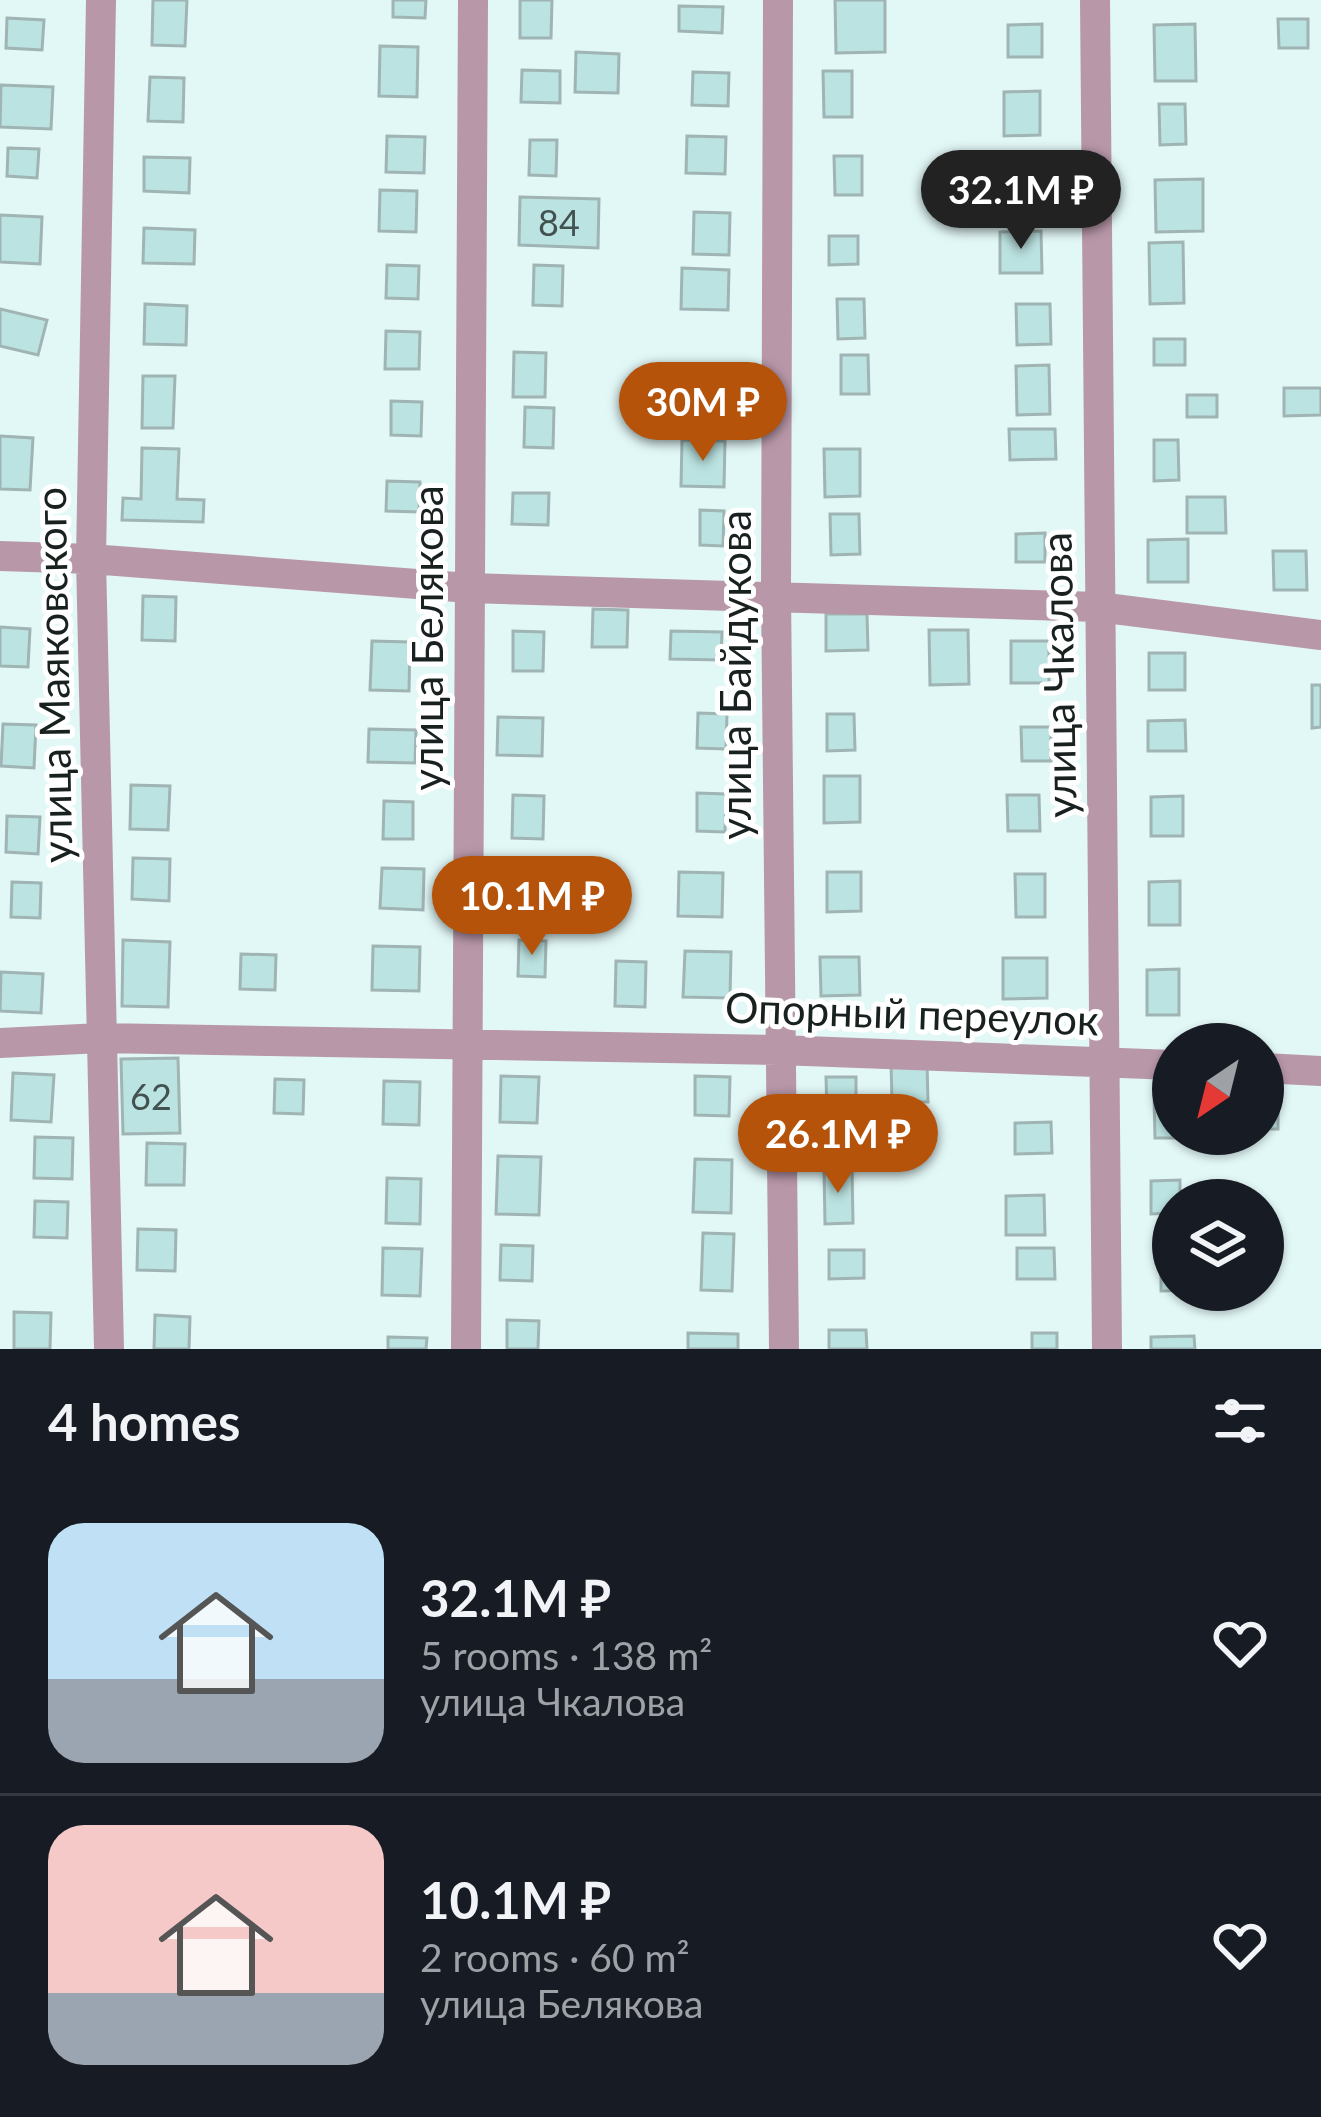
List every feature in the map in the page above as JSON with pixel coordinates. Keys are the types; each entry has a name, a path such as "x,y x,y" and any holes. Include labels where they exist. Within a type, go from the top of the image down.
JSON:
{"street":[{"name":"улица Маяковского","path":"101,0 91,559 109,1349"},
{"name":"улица Белякова","path":"466,1349 473,0"},
{"name":"улица Байдукова","path":"778,0 776,594 784,1349"},
{"name":"улица Чкалова","path":"1094,0 1107,1349"},
{"path":"0,556 469,588 1098,607 1321,635"},
{"name":"Опорный переулок","path":"0,1043 101,1038 779,1049 1152,1064"},
{"path":"1284,1069 1321,1071"}],"building":[{"path":"153,0 187,0 185,46 152,45"},
{"path":"393,0 426,0 425,18 393,17"},
{"path":"520,0 552,0 551,38 520,38"},
{"path":"835,0 885,0 885,52 836,53"},
{"path":"679,6 723,7 722,33 679,31"},
{"path":"7,18 44,20 42,50 6,48"},
{"path":"1278,19 1308,19 1308,48 1279,48"},
{"path":"1042,24 1042,57 1008,57 1008,25"},
{"path":"1195,24 1196,81 1155,81 1154,25"},
{"path":"380,46 418,47 417,97 379,96"},
{"path":"576,52 619,54 618,93 575,92"},
{"path":"522,70 560,71 560,103 521,102"},
{"path":"823,71 852,71 852,117 824,117"},
{"path":"693,72 729,73 728,106 692,105"},
{"path":"150,77 184,78 183,122 148,121"},
{"path":"1,85 53,87 51,129 0,127"},
{"path":"1040,91 1040,135 1004,136 1004,92"},
{"path":"1159,104 1185,104 1186,144 1160,145"},
{"path":"387,136 425,137 424,173 386,172"},
{"path":"687,136 726,137 725,174 686,173"},
{"path":"530,140 557,140 556,176 529,175"},
{"path":"8,148 39,149 37,178 7,176"},
{"path":"1003,152 1039,152 1040,194 1004,195"},
{"path":"834,156 862,156 862,195 835,195"},
{"path":"144,157 190,158 189,193 144,191"},
{"path":"1203,179 1203,231 1156,232 1155,180"},
{"path":"380,190 417,191 416,232 379,231"},
{"path":"520,197 599,199 598,248 519,245"},
{"path":"694,212 730,213 729,255 693,254"},
{"path":"0,215 42,217 40,264 0,262"},
{"path":"144,228 195,230 194,264 143,263"},
{"path":"1041,231 1042,273 1000,273 1000,232"},
{"path":"829,236 858,236 858,264 829,265"},
{"path":"1183,242 1184,303 1150,304 1149,243"},
{"path":"387,265 419,266 418,299 386,298"},
{"path":"534,265 563,266 562,306 533,305"},
{"path":"682,268 729,270 728,310 681,309"},
{"path":"837,299 864,299 865,338 838,339"},
{"path":"145,304 187,306 186,345 144,344"},
{"path":"1016,304 1050,304 1051,344 1017,345"},
{"path":"0,309 47,320 38,355 0,346"},
{"path":"386,331 420,332 419,369 385,369"},
{"path":"1154,339 1185,339 1185,365 1154,365"},
{"path":"514,352 546,353 545,397 513,397"},
{"path":"841,355 868,355 869,394 841,394"},
{"path":"1049,365 1050,414 1017,415 1016,366"},
{"path":"694,366 730,367 729,415 692,414"},
{"path":"143,376 175,376 173,428 142,428"},
{"path":"1284,388 1321,388 1321,415 1284,416"},
{"path":"1187,395 1217,395 1217,417 1187,417"},
{"path":"391,401 422,402 421,436 391,435"},
{"path":"525,407 554,408 553,448 524,447"},
{"path":"1009,429 1055,429 1056,459 1010,460"},
{"path":"0,436 33,438 30,490 0,489"},
{"path":"682,440 725,441 724,487 681,486"},
{"path":"1154,440 1178,440 1179,480 1154,481"},
{"path":"142,448 179,449 177,499 204,500 203,522 122,520 123,498 141,499"},
{"path":"824,449 860,449 860,496 825,497"},
{"path":"387,481 420,482 419,512 386,511"},
{"path":"513,493 549,493 548,525 512,524"},
{"path":"1187,497 1225,497 1226,533 1187,533"},
{"path":"700,510 724,511 723,546 700,545"},
{"path":"830,514 859,514 860,554 831,555"},
{"path":"1045,533 1045,562 1016,562 1016,534"},
{"path":"1188,539 1188,582 1148,582 1148,540"},
{"path":"1273,551 1306,551 1307,590 1274,590"},
{"path":"143,596 176,597 175,641 142,640"},
{"path":"593,609 628,610 627,647 592,647"},
{"path":"826,614 867,614 868,650 826,651"},
{"path":"0,627 30,629 28,667 0,666"},
{"path":"929,630 968,630 969,684 930,685"},
{"path":"513,631 544,632 543,671 513,671"},
{"path":"671,631 722,632 721,660 670,659"},
{"path":"372,641 410,642 409,691 370,690"},
{"path":"1011,641 1049,641 1049,683 1011,683"},
{"path":"1149,653 1185,653 1185,690 1149,690"},
{"path":"1312,685 1321,685 1321,727 1312,728"},
{"path":"698,713 727,714 726,749 697,748"},
{"path":"827,714 854,714 855,750 827,751"},
{"path":"498,717 543,718 542,756 497,755"},
{"path":"1185,720 1186,751 1148,751 1148,721"},
{"path":"3,724 36,725 34,768 1,766"},
{"path":"1021,727 1051,727 1051,761 1022,761"},
{"path":"369,729 416,730 415,763 368,762"},
{"path":"824,776 860,776 860,822 824,823"},
{"path":"131,785 170,786 168,830 130,829"},
{"path":"697,793 726,794 725,832 697,831"},
{"path":"513,795 544,796 543,839 512,838"},
{"path":"1007,795 1039,795 1040,831 1008,831"},
{"path":"1183,796 1183,836 1151,836 1151,797"},
{"path":"384,801 413,802 413,839 383,839"},
{"path":"7,816 40,817 38,854 6,852"},
{"path":"133,858 170,859 169,901 132,899"},
{"path":"517,860 551,861 550,906 516,905"},
{"path":"382,868 424,869 423,910 380,908"},
{"path":"679,872 723,873 722,917 678,916"},
{"path":"827,872 861,872 861,911 827,912"},
{"path":"1015,874 1045,874 1045,917 1016,917"},
{"path":"1180,881 1180,925 1149,925 1149,882"},
{"path":"12,882 41,883 40,918 11,917"},
{"path":"123,940 170,942 168,1007 122,1006"},
{"path":"519,940 546,941 545,977 518,976"},
{"path":"373,946 420,947 419,991 372,990"},
{"path":"685,951 731,952 730,998 683,997"},
{"path":"241,954 276,955 275,990 240,989"},
{"path":"820,957 859,957 860,995 821,996"},
{"path":"1003,958 1047,958 1047,998 1003,999"},
{"path":"616,961 646,962 645,1007 615,1006"},
{"path":"1179,969 1179,1015 1147,1015 1147,970"},
{"path":"1,972 43,974 41,1013 0,1011"},
{"path":"178,1058 180,1133 123,1134 121,1059"},
{"path":"891,1062 927,1062 928,1102 892,1102"},
{"path":"13,1073 54,1075 51,1122 11,1120"},
{"path":"501,1076 539,1077 537,1123 500,1122"},
{"path":"695,1076 730,1077 729,1116 695,1115"},
{"path":"826,1077 856,1077 856,1111 827,1112"},
{"path":"275,1079 304,1080 303,1114 274,1113"},
{"path":"384,1081 420,1082 419,1125 383,1124"},
{"path":"1051,1122 1052,1153 1015,1154 1015,1123"},
{"path":"35,1137 73,1138 72,1179 34,1178"},
{"path":"147,1143 185,1144 184,1185 146,1185"},
{"path":"498,1156 541,1157 539,1215 496,1214"},
{"path":"695,1159 732,1160 731,1213 693,1212"},
{"path":"824,1169 852,1169 853,1223 825,1224"},
{"path":"387,1178 421,1179 420,1224 386,1223"},
{"path":"1044,1195 1045,1235 1006,1235 1006,1196"},
{"path":"35,1201 68,1202 67,1238 34,1237"},
{"path":"138,1229 176,1230 175,1271 137,1270"},
{"path":"703,1233 734,1234 732,1291 701,1290"},
{"path":"501,1245 533,1246 532,1281 500,1280"},
{"path":"383,1248 422,1249 420,1296 382,1295"},
{"path":"1017,1248 1054,1248 1055,1279 1017,1279"},
{"path":"829,1250 864,1250 864,1278 829,1279"},
{"path":"14,1312 51,1313 50,1349 14,1349"},
{"path":"155,1315 190,1317 189,1349 154,1349"},
{"path":"507,1320 539,1321 538,1349 507,1349"},
{"path":"829,1330 866,1330 867,1349 829,1349"},
{"path":"688,1333 738,1334 738,1349 688,1349"},
{"path":"1032,1333 1057,1333 1057,1349 1032,1349"},
{"path":"1194,1336 1195,1349 1151,1349 1151,1337"},
{"path":"388,1337 427,1338 426,1349 388,1349"}]}
